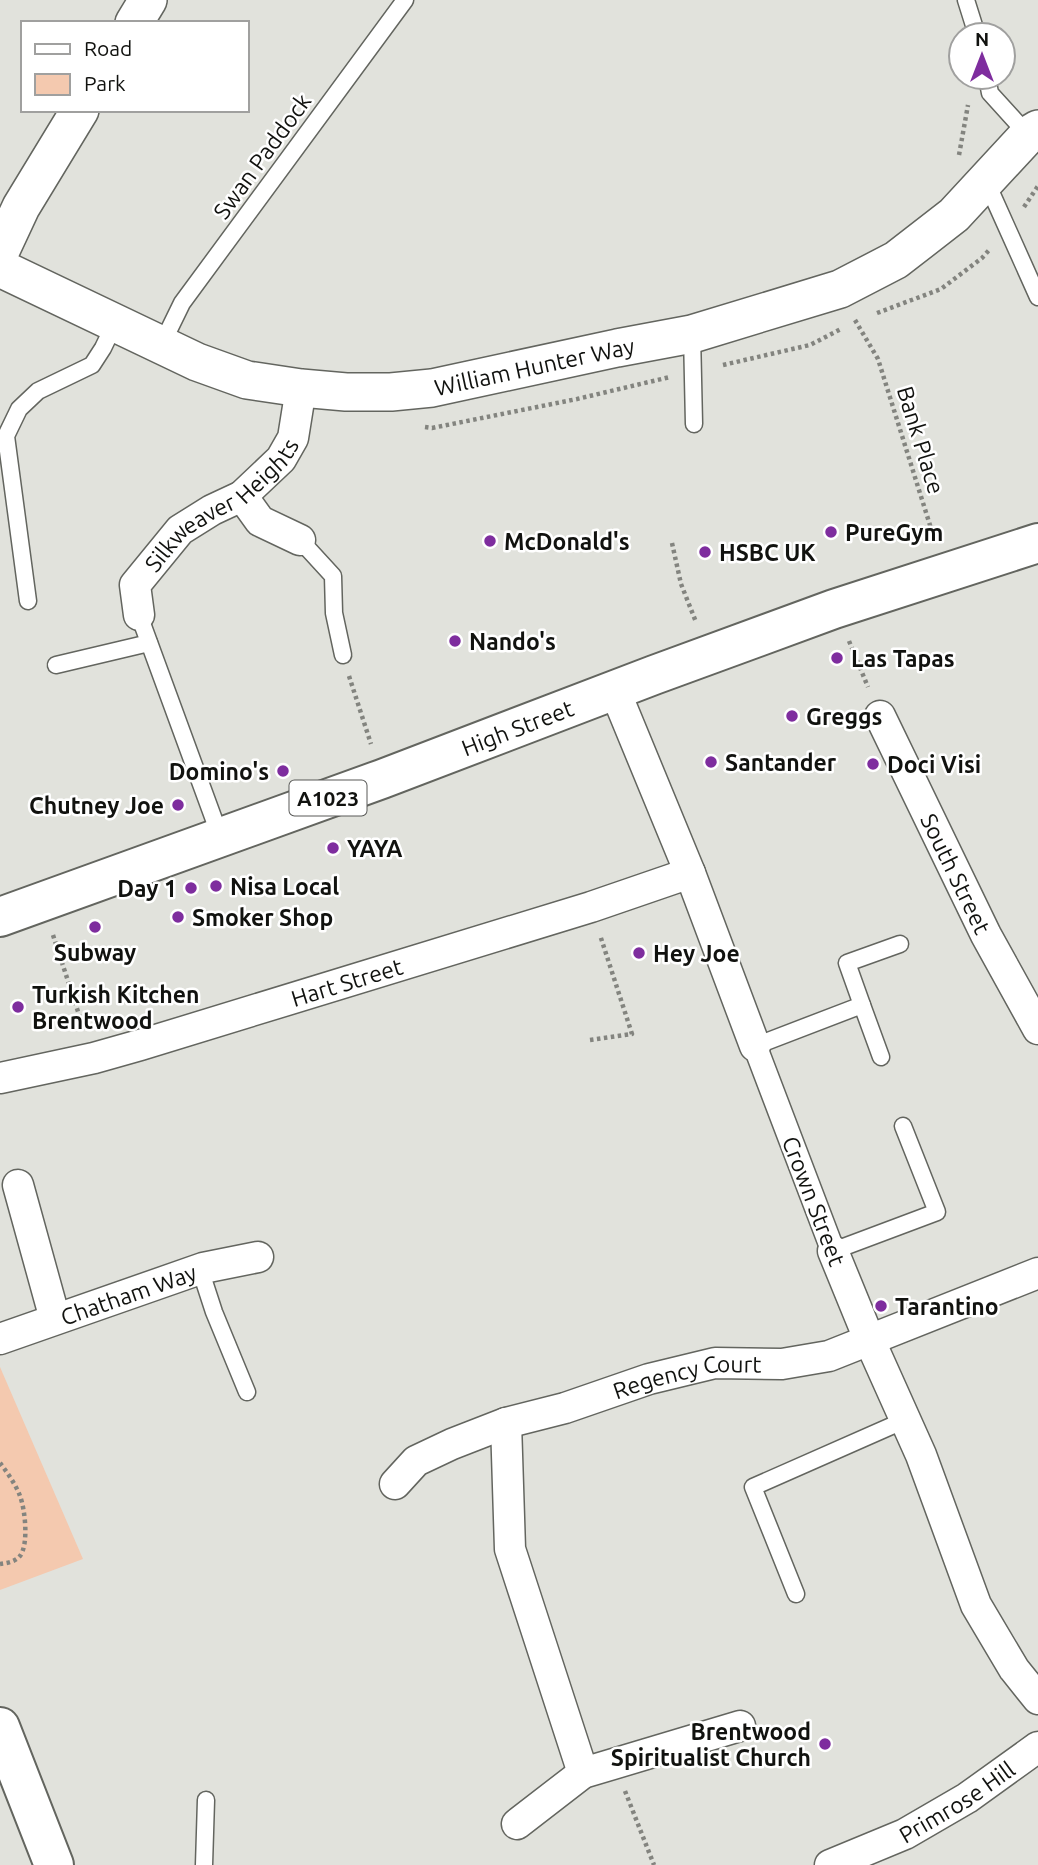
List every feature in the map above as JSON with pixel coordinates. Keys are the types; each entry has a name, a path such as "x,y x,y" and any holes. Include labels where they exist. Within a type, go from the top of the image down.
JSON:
{"main road":[{"name":"High Street","path":"0,917 382,779 834,609 1038,543"},
{"path":"0,1727 54,1865"}],"street":[{"path":"135,21 148,0"},
{"path":"0,251 21,207 79,112"},
{"name":"William Hunter Way","path":"0,268 197,362 247,380 346,392 432,388 691,334 851,284 895,260 954,215 970,172 1033,132"},
{"name":"Silkweaver Heights","path":"139,615 135,585 180,530 212,510 242,496 281,459 293,438 301,388"},
{"path":"242,496 260,521 300,540"},
{"name":"Crown Street","path":"615,691 690,873 833,1251 920,1455 976,1605 1014,1669 1038,1699"},
{"name":"South Street","path":"880,716 986,935 1038,1029"},
{"name":"Hart Street","path":"0,1078 94,1058 591,907 690,873"},
{"path":"18,1185 55,1319"},
{"name":"Chatham Way","path":"0,1339 200,1269 258,1257"},
{"path":"869,1339 1038,1273"},
{"name":"Regency Court","path":"395,1485 416,1461 506,1423 565,1408 649,1379 715,1363 782,1364 829,1356 869,1339"},
{"path":"506,1423 510,1549 583,1773"},
{"path":"517,1824 583,1773 740,1726"},
{"name":"Primrose Hill","path":"830,1865 905,1834 967,1798 1038,1747"}],"lane":[{"name":"Swan Paddock","path":"162,344 182,303 405,0"},
{"path":"966,0 973,21"},
{"name":"William Hunter Way","path":"994,91 1033,132"},
{"path":"970,172 1008,230 1038,297"},
{"path":"28,601 6,436 19,409 38,391 92,365 115,323"},
{"path":"691,334 694,424"},
{"path":"300,540 333,576 334,613 343,655"},
{"path":"139,615 220,836"},
{"path":"56,665 149,643"},
{"path":"881,1057 847,963 900,944"},
{"path":"755,1046 862,1005"},
{"path":"833,1251 937,1212 903,1126"},
{"path":"200,1269 214,1312 247,1392"},
{"path":"796,1594 753,1487 905,1420"},
{"path":"204,1865 206,1800"}],"path":[{"path":"970,172 959,154 969,104 982,91"},
{"path":"1008,230 1038,186"},
{"name":"Bank Place","path":"945,572 878,359 855,321 941,289 982,258 1008,230"},
{"path":"672,543 681,584 696,622"},
{"path":"861,637 848,641 880,716"},
{"path":"343,655 368,736"},
{"path":"39,902 50,926 94,1058"},
{"path":"590,1040 632,1034 591,907"},
{"path":"0,1463 20,1495 25,1518 21,1555 10,1562 0,1564"},
{"path":"614,1764 654,1865"}],"green space":[{"path":"0,1367 83,1559 0,1590"}],"place":[{"name":"PureGym","path":"831,532"},
{"name":"McDonald's","path":"490,541"},
{"name":"HSBC UK","path":"705,552"},
{"name":"Nando's","path":"455,641"},
{"name":"Las Tapas","path":"837,658"},
{"name":"Greggs","path":"792,716"},
{"name":"Santander","path":"711,762"},
{"name":"Doci Visi","path":"873,764"},
{"name":"Domino's","path":"283,771"},
{"name":"Chutney Joe","path":"178,805"},
{"name":"YAYA","path":"333,848"},
{"name":"Nisa Local","path":"216,886"},
{"name":"Day 1","path":"191,888"},
{"name":"Smoker Shop","path":"178,917"},
{"name":"Subway","path":"95,927"},
{"name":"Hey Joe","path":"639,953"},
{"name":"Turkish Kitchen Brentwood","path":"18,1007"},
{"name":"Tarantino","path":"881,1306"},
{"name":"Brentwood Spiritualist Church","path":"825,1744"}]}
